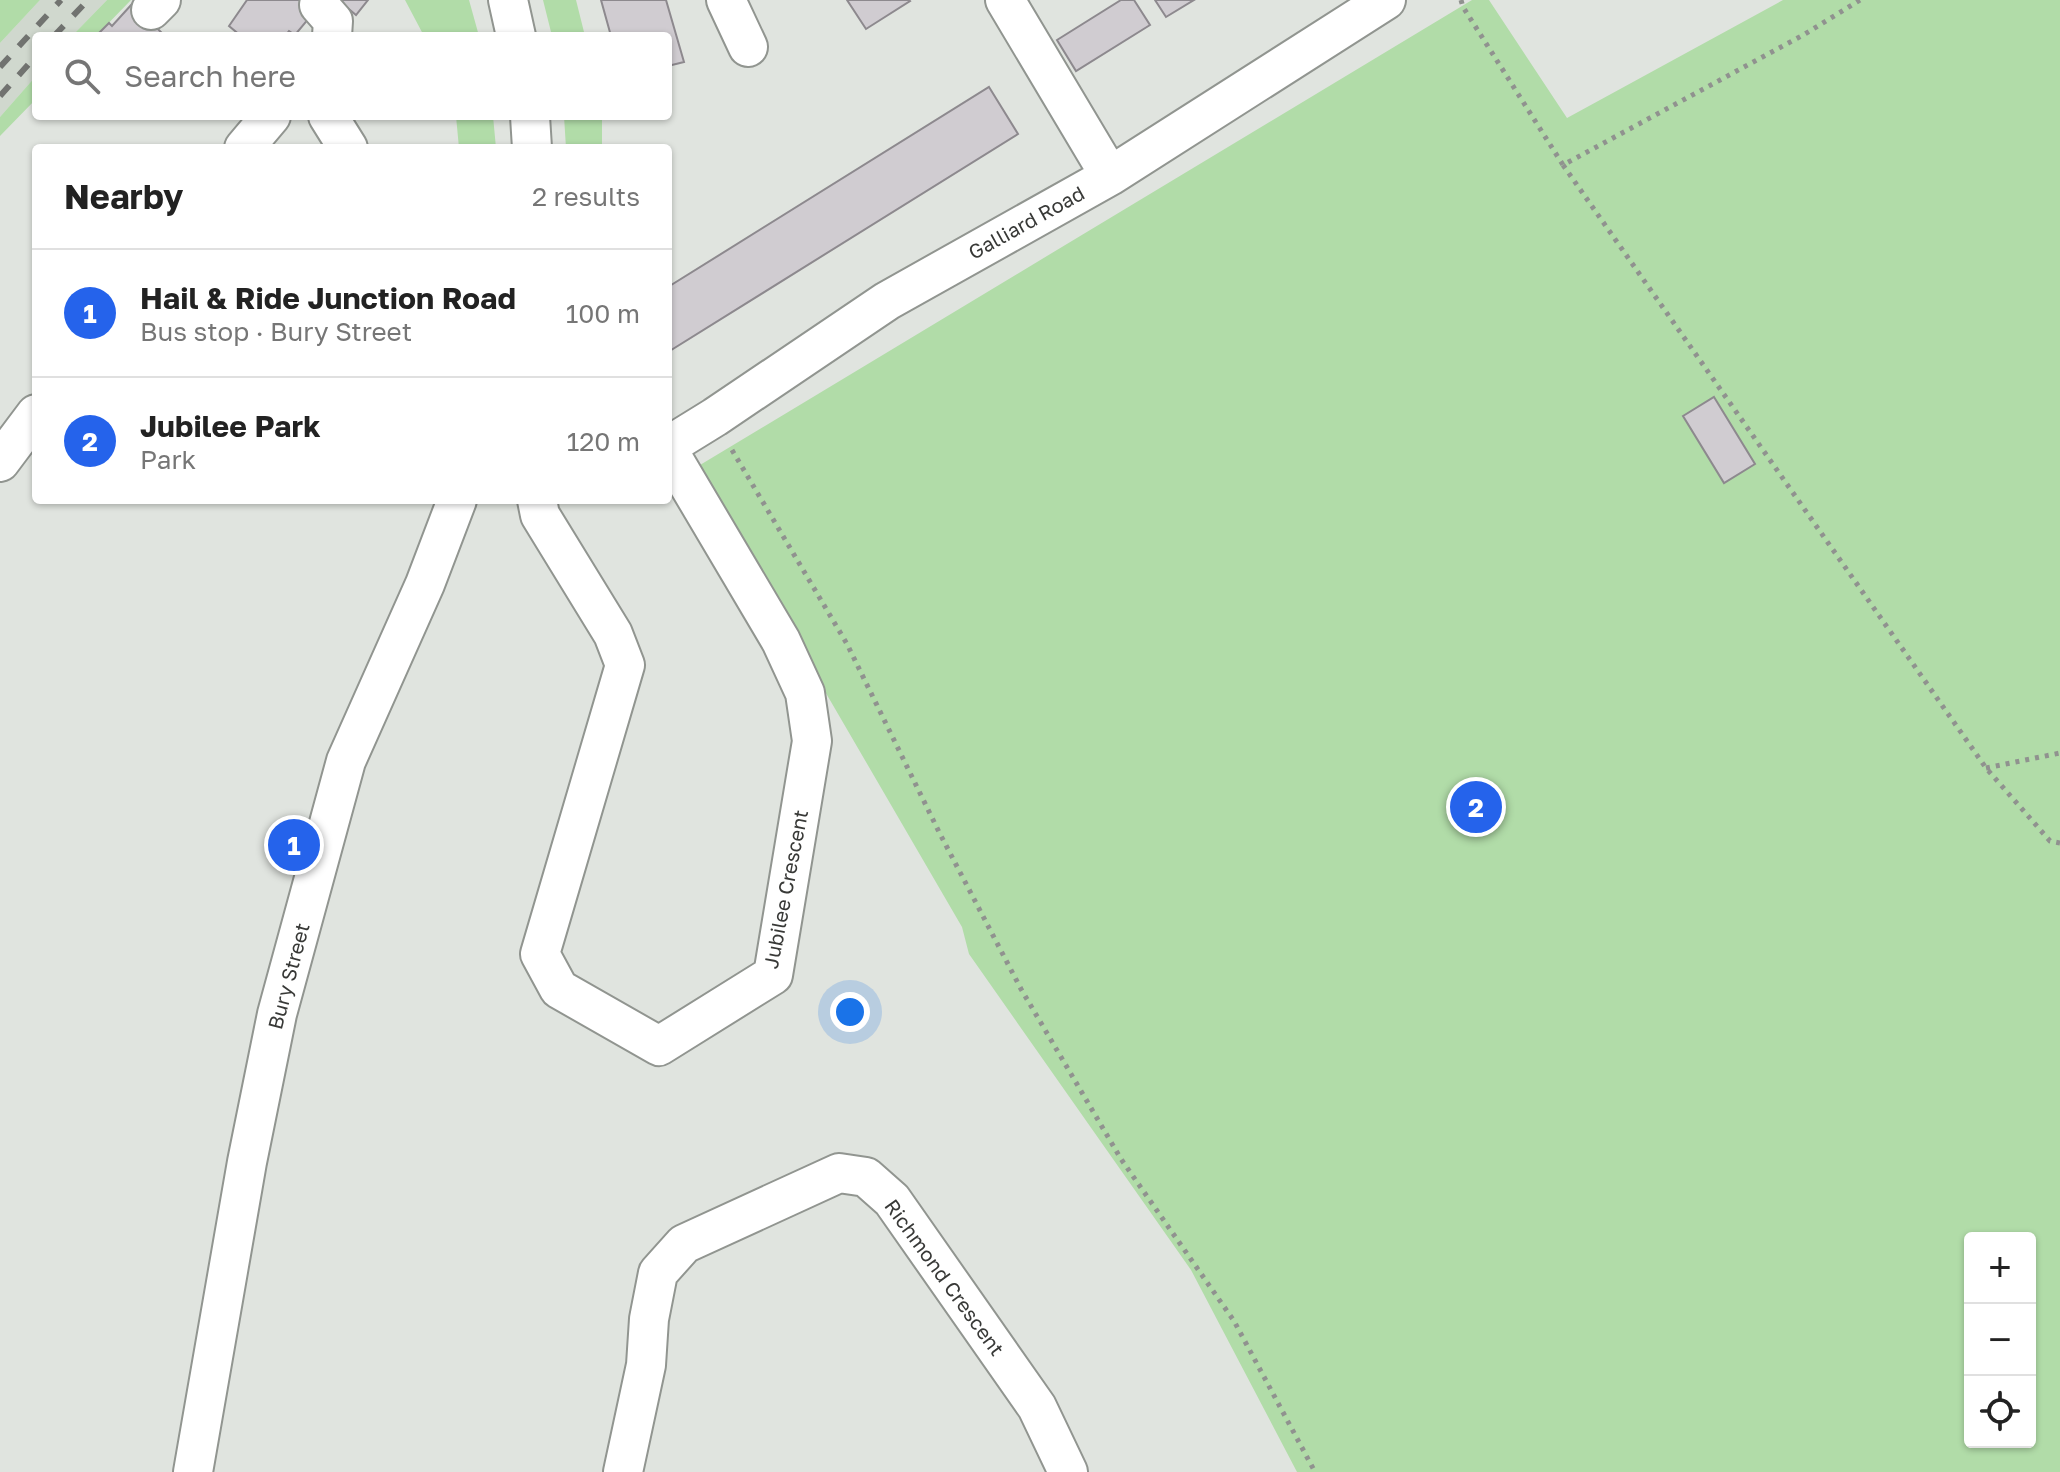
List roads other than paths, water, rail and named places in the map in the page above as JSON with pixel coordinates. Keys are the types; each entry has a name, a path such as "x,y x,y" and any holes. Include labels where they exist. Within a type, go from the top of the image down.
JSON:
{"street":[{"path":"508,0 515,32"},
{"path":"726,0 748,47"},
{"name":"Galliard Road","path":"672,445 887,301 1110,176 1386,0"},
{"path":"1008,1 1110,176"},
{"path":"247,144 268,120"},
{"path":"330,120 346,144"},
{"path":"530,120 532,144"},
{"path":"0,462 32,419"},
{"name":"Jubilee Crescent","path":"538,504 540,515 613,634 625,665 540,954 559,989 659,1046 773,975 812,741 805,693 781,641 672,455"},
{"name":"Bury Street","path":"193,1472 244,1178 277,1014 346,761 425,584 455,504"},
{"name":"Richmond Crescent","path":"623,1472 646,1365 649,1319 658,1273 684,1244 839,1173 866,1177 892,1200 1037,1407 1068,1472"}],"railway":[{"path":"0,67 61,0"},
{"path":"58,32 88,0"},
{"path":"0,96 32,60"}],"place":[{"name":"Jubilee Park","path":"1476,807"},
{"name":"Hail & Ride Junction Road","path":"294,845"}]}
